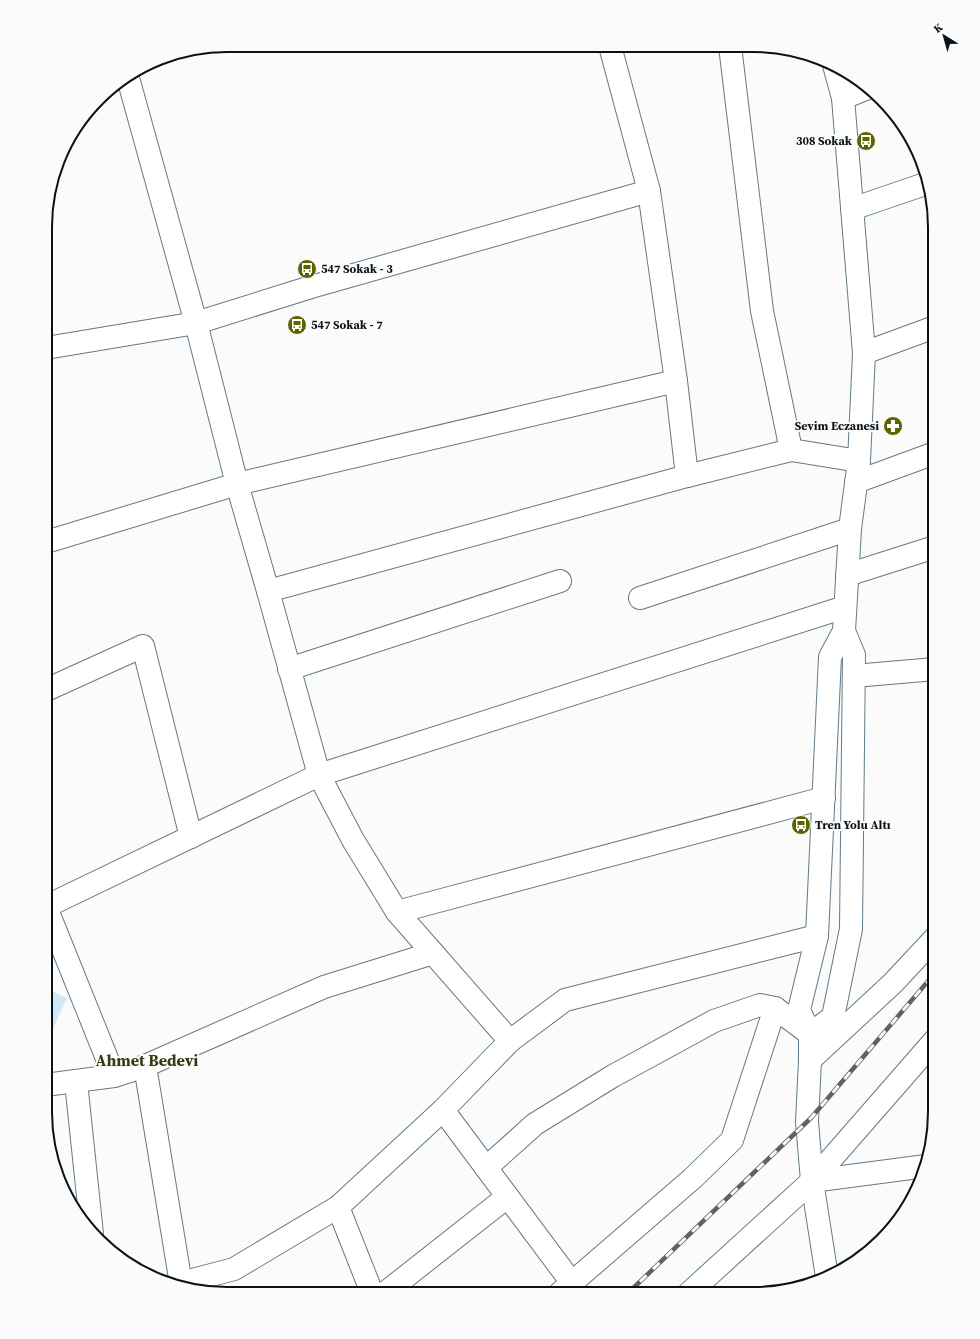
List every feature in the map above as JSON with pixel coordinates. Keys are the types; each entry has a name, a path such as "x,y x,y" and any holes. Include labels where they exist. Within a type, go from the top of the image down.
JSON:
{"street":[{"path":"612,52 650,191 676,381 687,476"},
{"path":"731,52 762,311 791,450"},
{"path":"810,1034 833,1017 851,929 854,655 844,631 850,529 857,471 864,353 843,98 836,73"},
{"path":"129,82 196,322 237,484 319,775 353,840 397,912 510,1041"},
{"path":"843,98 862,90"},
{"path":"852,209 923,185"},
{"path":"52,347 196,322 319,285 650,191"},
{"path":"864,353 928,330"},
{"path":"52,540 237,484 676,381"},
{"path":"268,591 687,476 791,450 857,471 928,455"},
{"path":"640,598 850,529"},
{"path":"847,575 928,549"},
{"path":"289,669 560,581"},
{"path":"52,904 319,775 845,607"},
{"path":"826,1271 812,1181 806,1122 810,1034 799,1010 817,936 830,657 844,631"},
{"path":"52,687 143,646 191,837"},
{"path":"854,676 928,670"},
{"path":"397,912 824,798"},
{"path":"52,922 114,1076"},
{"path":"185,1282 234,1269 338,1207 443,1110 510,1041 565,1000 817,936"},
{"path":"810,1060 893,983 928,946"},
{"path":"52,1084 114,1076 146,1066 324,987 433,953"},
{"path":"486,1168 535,1124 634,1065 714,1021 760,1005 775,1008 810,1034"},
{"path":"567,1287 693,1178 732,1140 775,1008"},
{"path":"696,1287 812,1181 928,1048"},
{"path":"146,1066 181,1281"},
{"path":"76,1082 91,1221"},
{"path":"443,1110 508,1196 565,1287"},
{"path":"812,1181 919,1167"},
{"path":"393,1287 508,1196"},
{"path":"338,1207 370,1287"}],"building":[{"path":"52,991 67,998 52,1030"}],"railway":[{"path":"634,1287 811,1118 928,981"}],"place":[{"name":"308 Sokak","path":"866,141"},
{"name":"547 Sokak - 3","path":"307,269"},
{"name":"547 Sokak - 7","path":"297,325"},
{"name":"Sevim Eczanesi","path":"893,426"},
{"name":"Tren Yolu Altı","path":"801,825"}],"district":[{"name":"Ahmet Bedevi","path":"147,1060"}]}
